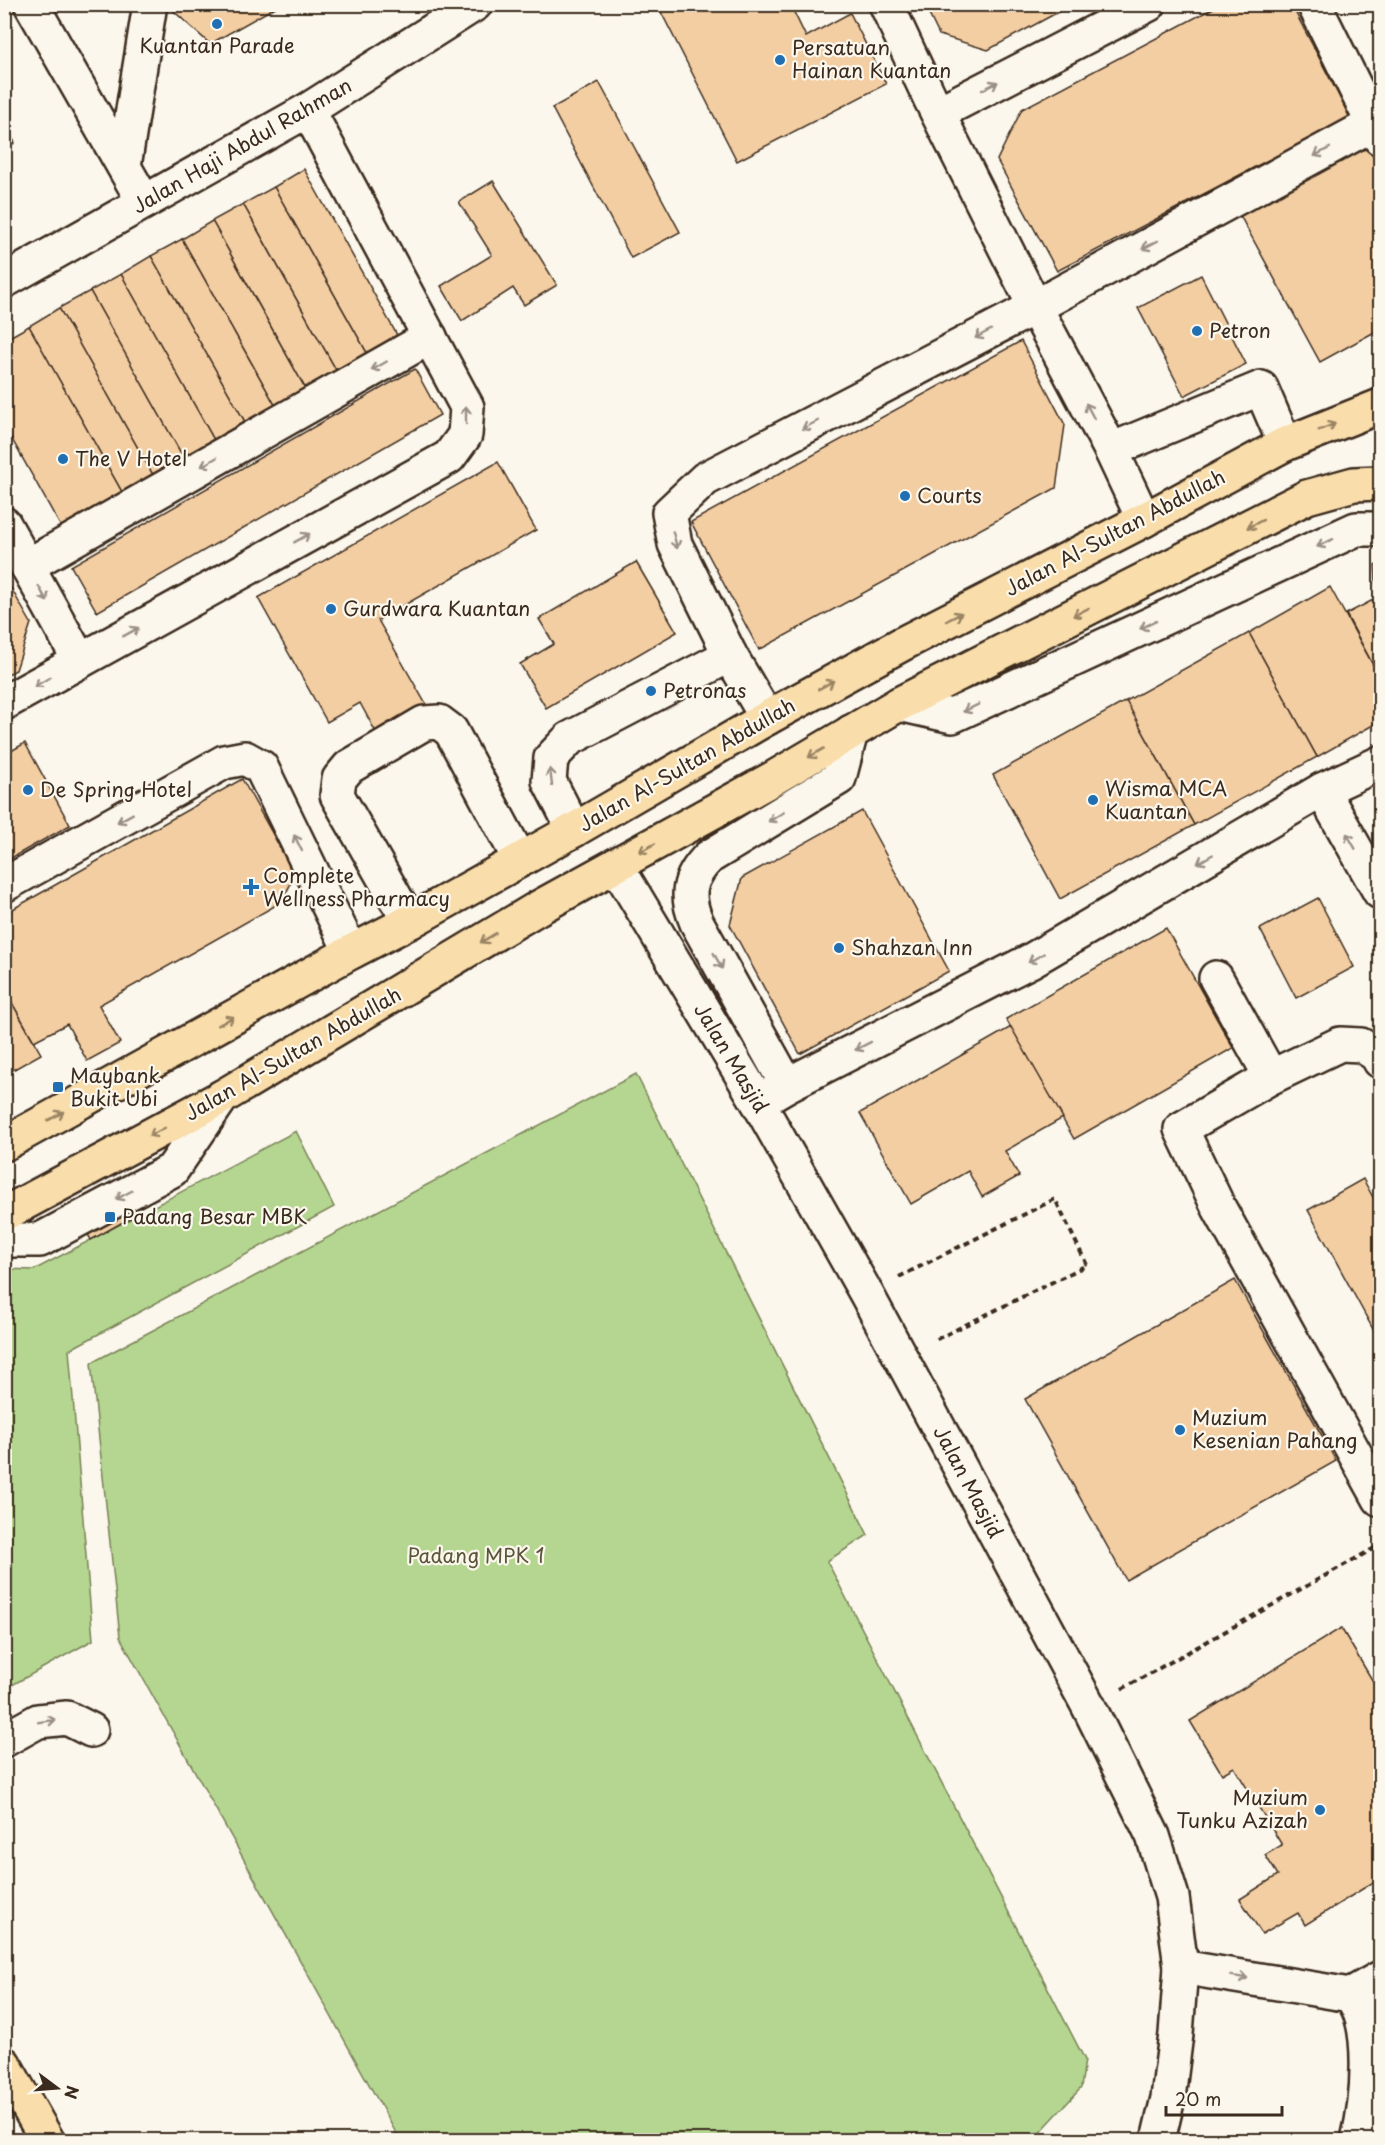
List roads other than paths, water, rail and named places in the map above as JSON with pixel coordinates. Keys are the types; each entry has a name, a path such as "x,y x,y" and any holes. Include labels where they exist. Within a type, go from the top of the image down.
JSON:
{"main road":[{"name":"Jalan Al-Sultan Abdullah","path":"4,1144 411,921 767,718 902,644 1285,444 1380,406"},
{"name":"Jalan Al-Sultan Abdullah","path":"4,1214 222,1097 528,914 899,704 1307,497 1354,484 1380,483"},
{"path":"5,2066 47,2140"}],"street":[{"path":"31,4 144,202"},
{"path":"124,166 150,4"},
{"name":"Jalan Haji Abdul Rahman","path":"4,281 308,110 476,4"},
{"path":"886,4 1035,307 1112,450 1144,519"},
{"path":"938,112 1149,4"},
{"path":"767,718 730,655 675,544 669,513 705,479 1377,131 1314,4"},
{"path":"4,703 449,457 465,435 467,407 308,110"},
{"path":"27,566 430,338"},
{"path":"1112,450 1261,388 1285,444"},
{"path":"4,524 80,661"},
{"path":"899,704 952,716 1356,529 1380,529"},
{"path":"574,830 549,781 551,758 569,739 730,655"},
{"path":"411,921 337,795 339,779 349,766 424,723 439,722 450,731 520,860"},
{"path":"787,1085 697,923 690,907 690,886 698,869 709,857 839,778 851,732"},
{"path":"4,885 224,762 244,758 261,767 351,952"},
{"path":"758,1102 1032,960 1322,790 1380,763"},
{"path":"1322,790 1380,892"},
{"name":"Jalan Masjid","path":"616,865 758,1102 866,1293 1089,1707 1153,1836 1172,1897 1181,1967 1169,2088 1158,2140"},
{"path":"1216,978 1271,1077"},
{"path":"1380,1062 1377,1055 1360,1045 1340,1044 1271,1077 1181,1129 1219,1208 1380,1499"},
{"path":"4,1240 40,1239 172,1170 222,1097"},
{"path":"4,1740 38,1721 67,1718 91,1730"},
{"path":"1181,1967 1350,1995 1380,1978"},
{"path":"1350,1995 1357,2003 1361,2017 1367,2061 1366,2102 1358,2140"}],"place":[{"name":"Kuantan Parade","path":"217,24"},
{"name":"Persatuan Hainan Kuantan","path":"780,60"},
{"name":"Petron","path":"1197,331"},
{"name":"The V Hotel","path":"63,459"},
{"name":"Courts","path":"905,496"},
{"name":"Gurdwara Kuantan","path":"331,609"},
{"name":"Petronas","path":"651,691"},
{"name":"De Spring Hotel","path":"28,790"},
{"name":"Wisma MCA Kuantan","path":"1093,800"},
{"name":"Complete Wellness Pharmacy","path":"251,887"},
{"name":"Shahzan Inn","path":"839,948"},
{"name":"Maybank Bukit Ubi","path":"58,1087"},
{"name":"Padang Besar MBK","path":"110,1217"},
{"name":"Muzium Kesenian Pahang","path":"1180,1430"},
{"name":"Muzium Tunku Azizah","path":"1320,1810"}],"park label":[{"name":"Padang MPK 1","path":"476,1556"}]}
